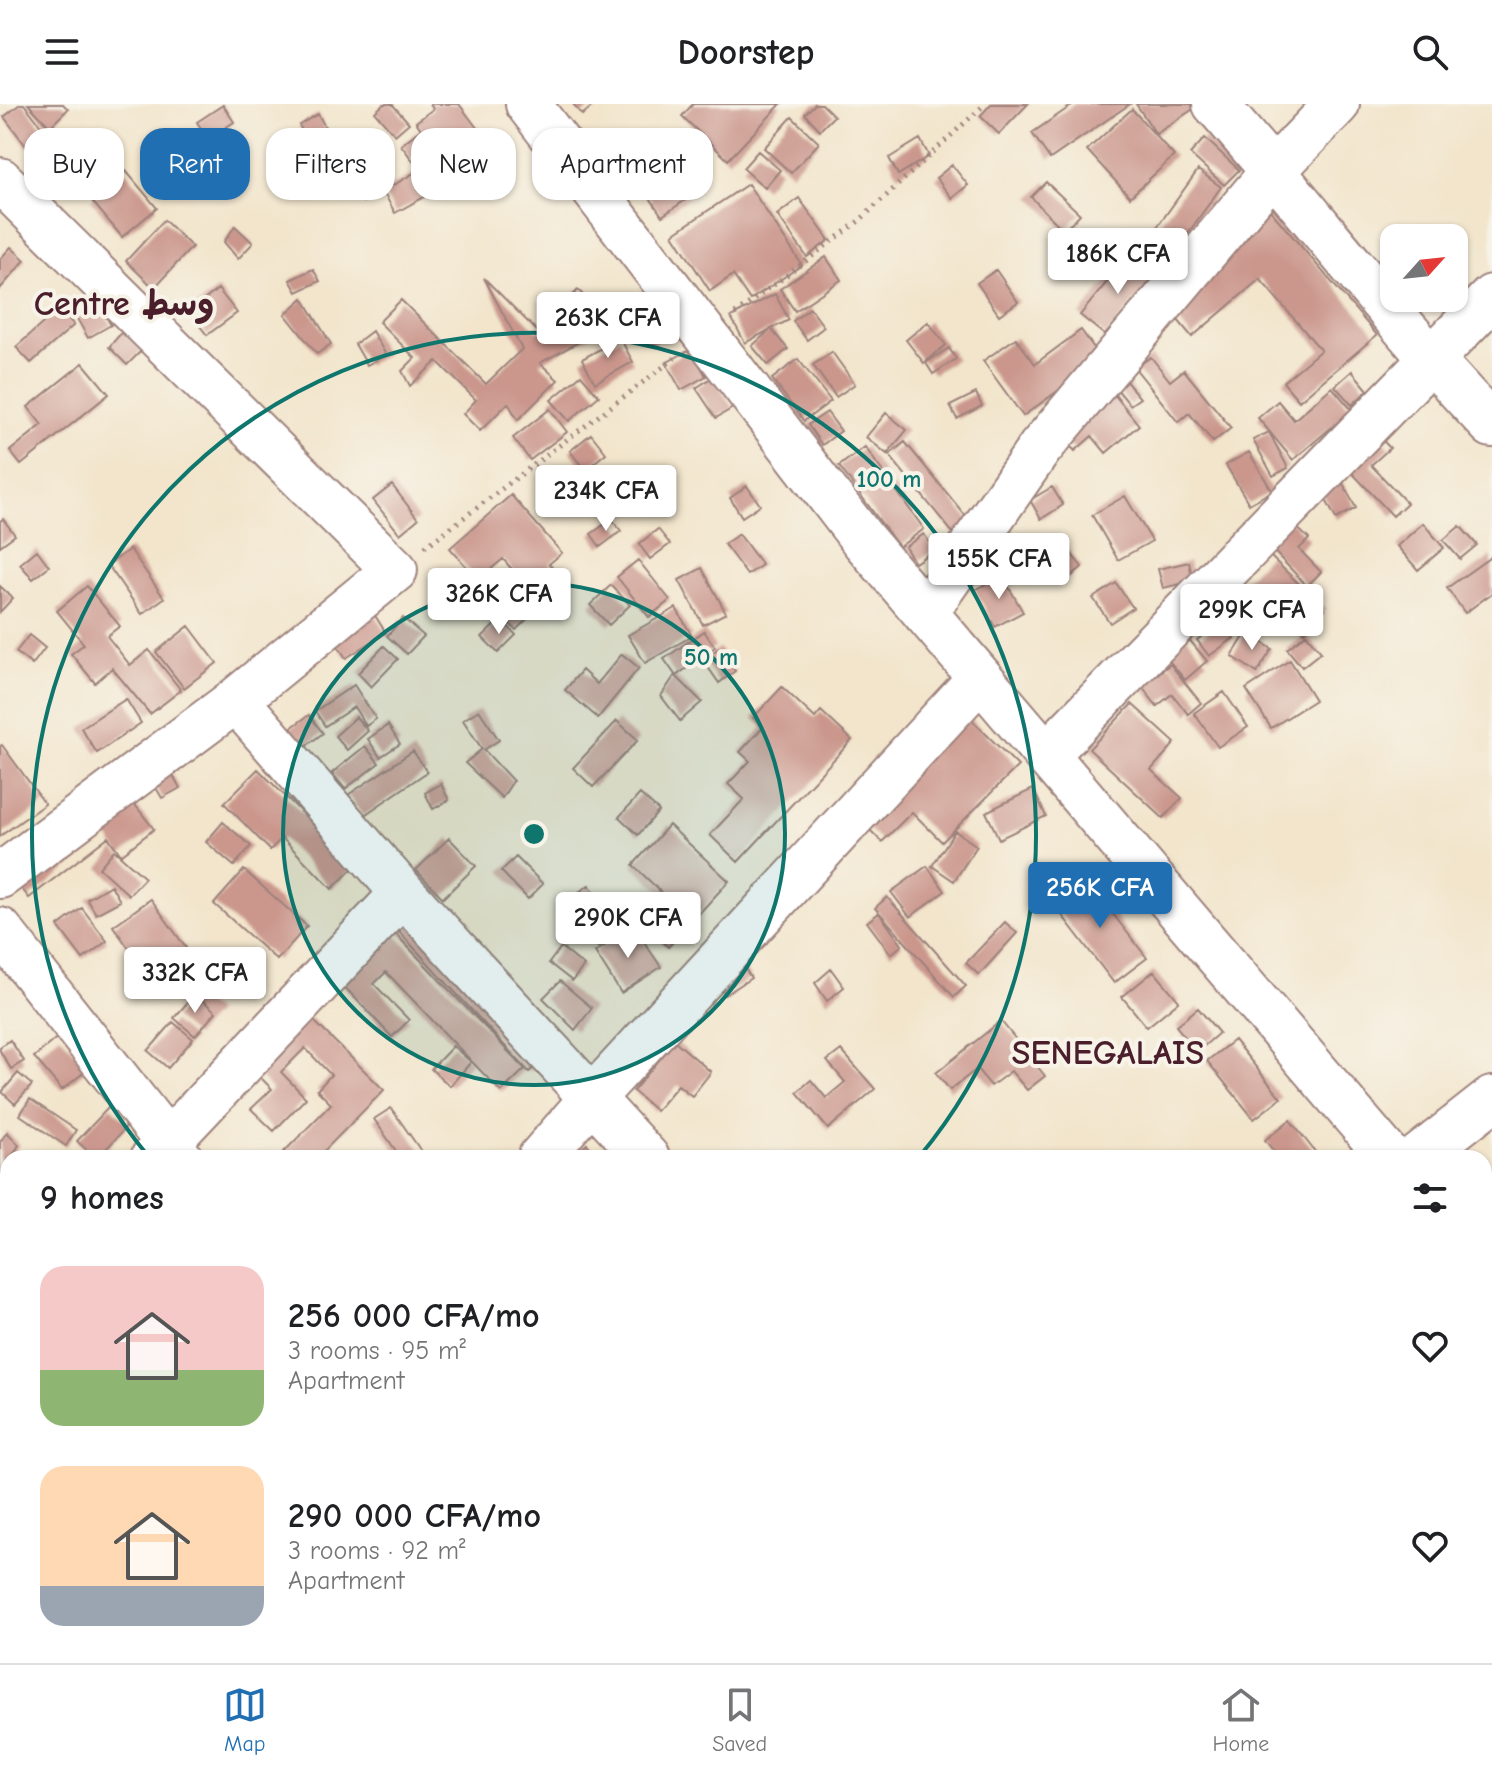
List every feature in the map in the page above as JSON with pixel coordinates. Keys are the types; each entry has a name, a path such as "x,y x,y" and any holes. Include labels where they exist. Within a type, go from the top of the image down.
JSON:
{"street":[{"path":"528,104 853,528 1383,1150"},
{"path":"1215,104 1274,170 1431,362 1492,425"},
{"path":"925,613 1040,448 1274,170 1337,104"},
{"path":"0,180 395,570 236,700 0,876"},
{"path":"1046,755 1492,297"},
{"path":"547,1150 980,678"},
{"path":"236,700 403,893 640,1150"},
{"path":"170,1150 403,893"},
{"path":"0,930 165,1150"},
{"path":"1427,1150 1492,1099"}],"building":[{"path":"24,104 43,128 24,128 24,143 4,117"},
{"path":"28,104 63,104 68,109 50,127"},
{"path":"384,104 392,104 409,123 395,135 395,128 389,128 375,112"},
{"path":"430,104 459,104 477,128 420,128 416,122 433,109"},
{"path":"573,104 595,104 582,115"},
{"path":"693,104 781,104 728,160 713,146 713,128 695,128 682,116"},
{"path":"815,104 822,104 834,116 820,130 805,114"},
{"path":"991,104 1028,104 999,134 980,116"},
{"path":"1074,104 1130,104 1050,159 1032,133"},
{"path":"1136,104 1193,104 1196,107 1156,134"},
{"path":"223,105 234,122 225,128 201,128 197,122"},
{"path":"1132,109 1174,156 1130,197 1087,150"},
{"path":"318,114 326,128 301,128 299,125"},
{"path":"792,117 819,143 791,173 764,148"},
{"path":"411,137 411,158 401,145"},
{"path":"1205,138 1239,170 1224,185 1190,154"},
{"path":"920,139 929,156 898,175 889,158"},
{"path":"758,151 780,170 765,188 743,168"},
{"path":"952,165 968,185 952,198 936,178"},
{"path":"1198,170 1221,187 1173,254 1150,237"},
{"path":"126,171 140,188 140,200 150,200 157,208 122,237 91,200 124,200"},
{"path":"411,175 411,200 418,200 395,213 388,200 395,200 395,184"},
{"path":"1046,182 1080,214 1064,231 1031,197"},
{"path":"748,184 802,265 750,300 733,275 710,291 673,234"},
{"path":"799,198 829,240 807,257 777,215"},
{"path":"652,200 685,200 662,216"},
{"path":"1270,210 1377,335 1299,401 1283,382 1321,350 1260,279 1192,337 1163,302"},
{"path":"164,220 192,247 154,288 126,261"},
{"path":"235,226 253,243 238,259 224,242"},
{"path":"1143,234 1168,261 1154,274 1128,247"},
{"path":"11,247 25,260 0,289 0,259"},
{"path":"1129,255 1155,276 1106,336 1080,315"},
{"path":"826,257 841,280 795,311 780,289"},
{"path":"313,269 320,281 297,292 290,280"},
{"path":"996,270 1018,302 999,315 977,283"},
{"path":"484,278 538,332 578,290 612,324 540,363 558,380 518,420 508,403 480,431 463,414 476,400 437,361 410,386 402,371 415,358 379,322 401,300 486,384 522,349"},
{"path":"218,289 237,313 207,335 189,312"},
{"path":"775,294 789,320 745,343 731,317"},
{"path":"303,298 331,344 317,354 285,314"},
{"path":"98,303 111,325 88,338 75,315"},
{"path":"810,308 824,327 807,340 793,321"},
{"path":"59,309 74,325 31,363 16,347"},
{"path":"653,311 669,333 653,345 637,323"},
{"path":"928,322 946,345 924,363 906,340"},
{"path":"771,329 788,349 768,365 752,346"},
{"path":"1081,330 1102,359 1023,416 983,361 1016,338 1035,364"},
{"path":"123,331 142,350 127,365 109,347"},
{"path":"372,331 386,355 367,365 355,344"},
{"path":"620,338 633,362 595,383 582,359"},
{"path":"949,348 956,359 933,374 926,363"},
{"path":"691,349 706,376 681,390 666,363"},
{"path":"832,352 855,384 836,397 813,365"},
{"path":"1151,357 1170,381 1184,370 1231,428 1213,442 1189,413 1178,422 1135,368"},
{"path":"798,359 831,401 804,421 772,379"},
{"path":"83,363 109,394 21,465 10,451 42,425 28,407"},
{"path":"1352,371 1368,390 1352,405 1335,386"},
{"path":"581,375 599,396 569,421 551,400"},
{"path":"713,377 733,408 716,418 696,388"},
{"path":"1125,380 1140,398 1130,405 1116,388"},
{"path":"1332,387 1352,410 1293,460 1258,418 1278,401 1294,420"},
{"path":"1110,389 1139,425 1106,453 1092,436 1075,451 1058,432"},
{"path":"976,393 982,406 957,419 950,406"},
{"path":"550,409 567,432 530,460 513,438"},
{"path":"827,412 841,431 822,445 808,425"},
{"path":"886,413 907,430 887,454 866,437"},
{"path":"1371,428 1390,448 1371,465 1407,503 1393,516 1339,459"},
{"path":"1269,432 1288,468 1273,476 1253,440"},
{"path":"591,434 606,453 585,470 570,451"},
{"path":"905,442 978,531 962,544 889,455"},
{"path":"865,447 924,529 899,547 839,466"},
{"path":"1249,452 1272,491 1249,504 1226,465"},
{"path":"1337,472 1356,508 1336,519 1317,483"},
{"path":"392,485 418,519 400,534 373,500"},
{"path":"747,486 760,505 742,517 730,498"},
{"path":"1052,487 1063,505 1041,519 1030,500"},
{"path":"511,495 562,553 549,564 565,582 541,603 503,559 478,580 450,548"},
{"path":"1125,496 1152,541 1118,560 1092,515"},
{"path":"3,519 15,535 0,546 0,521"},
{"path":"612,519 621,531 600,547 591,534"},
{"path":"1289,520 1309,539 1299,549 1321,572 1307,586 1266,543"},
{"path":"1423,523 1444,548 1418,570 1397,546"},
{"path":"1460,526 1477,545 1460,559 1443,540"},
{"path":"658,529 670,544 650,559 639,544"},
{"path":"739,534 762,565 747,575 724,544"},
{"path":"924,534 934,550 915,563 905,547"},
{"path":"1058,537 1082,567 1063,583 1039,553"},
{"path":"130,549 164,598 142,614 108,565"},
{"path":"37,550 49,566 33,579 20,564"},
{"path":"1269,555 1325,609 1304,632 1271,601 1248,625 1224,602"},
{"path":"1492,556 1492,593 1465,613 1447,588"},
{"path":"638,560 670,600 649,617 617,577"},
{"path":"1189,562 1193,581 1163,588 1158,569"},
{"path":"702,568 726,613 703,625 679,580"},
{"path":"498,574 535,611 516,630 479,593"},
{"path":"1002,575 1023,612 995,627 975,590"},
{"path":"1116,583 1133,608 1110,623 1093,598"},
{"path":"611,585 630,605 609,625 590,605"},
{"path":"0,586 13,598 0,612"},
{"path":"87,586 120,626 107,636 130,665 149,650 181,690 150,714 112,668 95,683 71,654 84,644 57,611"},
{"path":"676,608 692,636 645,663 628,635"},
{"path":"374,614 386,633 346,658 334,640"},
{"path":"403,618 424,636 407,654 387,636"},
{"path":"501,619 516,635 498,653 482,637"},
{"path":"1222,621 1234,638 1209,656 1197,640"},
{"path":"1177,625 1207,661 1185,680 1155,644"},
{"path":"189,626 217,663 184,688 156,652"},
{"path":"704,631 715,647 676,676 664,659"},
{"path":"1247,632 1272,649 1257,673 1232,656"},
{"path":"1306,634 1321,652 1302,667 1287,649"},
{"path":"29,635 45,648 32,665 16,652"},
{"path":"384,646 398,659 371,687 358,673"},
{"path":"719,648 735,671 719,683 703,660"},
{"path":"622,654 639,668 598,718 565,690 582,670 597,684"},
{"path":"1290,660 1315,700 1271,728 1246,689"},
{"path":"1170,664 1201,703 1188,714 1172,694 1157,706 1142,687"},
{"path":"675,675 702,702 680,721 661,696"},
{"path":"354,685 376,719 366,726 354,707 325,726 315,711"},
{"path":"782,687 815,718 821,711 852,740 738,862 710,835 744,799 728,784 750,761 740,752 763,727 753,718"},
{"path":"1224,692 1248,727 1218,747 1194,713"},
{"path":"126,699 141,723 97,753 81,728"},
{"path":"1132,704 1175,743 1151,770 1182,798 1163,818 1089,749"},
{"path":"959,707 1018,766 942,842 912,812 882,842 853,813"},
{"path":"479,710 499,740 484,750 513,781 502,798 465,763 482,749 463,720"},
{"path":"309,715 323,733 302,749 288,730"},
{"path":"356,717 368,731 347,750 335,736"},
{"path":"617,721 638,740 593,787 573,768"},
{"path":"388,725 400,744 380,757 368,739"},
{"path":"0,746 45,804 0,836"},
{"path":"365,746 379,763 345,789 332,773"},
{"path":"413,751 427,772 363,816 348,795"},
{"path":"164,759 180,788 162,798 145,769"},
{"path":"258,769 355,866 332,889 282,838 270,850 224,803"},
{"path":"117,782 154,829 121,855 108,837 29,898 7,869"},
{"path":"441,784 449,800 433,809 425,793"},
{"path":"1033,789 1046,816 999,839 986,812"},
{"path":"640,794 659,811 638,835 619,817"},
{"path":"223,822 251,846 234,866 206,842"},
{"path":"669,825 729,881 668,947 637,918 661,892 633,865"},
{"path":"955,831 977,846 954,881 932,866"},
{"path":"449,838 476,866 443,898 416,870"},
{"path":"114,850 145,878 129,895 99,868"},
{"path":"516,857 543,884 528,899 501,871"},
{"path":"927,866 945,891 910,917 891,892"},
{"path":"244,870 307,926 277,960 214,904"},
{"path":"1085,878 1147,958 1114,983 1052,902"},
{"path":"111,885 120,901 96,914 87,899"},
{"path":"589,885 622,930 598,947 565,902"},
{"path":"887,897 966,986 954,997 875,908"},
{"path":"151,899 186,948 148,975 113,926"},
{"path":"409,907 547,1056 529,1072 391,923"},
{"path":"82,908 107,941 83,959 58,926"},
{"path":"879,913 902,945 891,954 867,922"},
{"path":"1005,922 1017,933 979,975 966,963"},
{"path":"389,927 525,1069 501,1092 386,972 374,984 409,1020 392,1037 336,978"},
{"path":"634,927 661,967 621,993 595,952"},
{"path":"561,947 584,966 572,981 549,963"},
{"path":"733,950 751,978 725,995 707,967"},
{"path":"831,969 844,987 827,1001 815,983"},
{"path":"1154,971 1179,1001 1147,1027 1122,997"},
{"path":"560,981 592,1008 575,1030 543,998"},
{"path":"195,994 216,1012 195,1036 174,1018"},
{"path":"1198,1008 1219,1033 1197,1052 1176,1026"},
{"path":"311,1018 384,1090 325,1150 286,1150 331,1104 317,1090 331,1075 305,1048 281,1072 306,1098 274,1131 251,1109 272,1089 256,1073"},
{"path":"1001,1021 1045,1076 1027,1090 1011,1071 991,1086 977,1069 950,1090 936,1073"},
{"path":"173,1022 193,1039 168,1068 148,1051"},
{"path":"60,1035 88,1069 62,1090 34,1057"},
{"path":"10,1040 24,1061 11,1069 0,1051 0,1047"},
{"path":"1234,1040 1281,1098 1254,1119 1207,1061"},
{"path":"675,1041 711,1072 692,1096 678,1085 656,1111 633,1091"},
{"path":"453,1046 471,1062 450,1086 431,1069"},
{"path":"841,1050 875,1089 828,1129 797,1092 811,1080 826,1098 845,1082 827,1061"},
{"path":"18,1073 32,1085 15,1104 2,1092"},
{"path":"30,1099 76,1130 66,1146 20,1115"},
{"path":"110,1106 129,1124 105,1150 87,1150 77,1141"},
{"path":"391,1108 420,1150 395,1150 374,1119"},
{"path":"1290,1120 1314,1150 1273,1150 1265,1140"},
{"path":"7,1132 19,1145 16,1150 0,1150 0,1142"}],"district":[{"name":"Centre وسط","path":"124,304"},
{"name":"SENEGALAIS","path":"1108,1053"}]}
